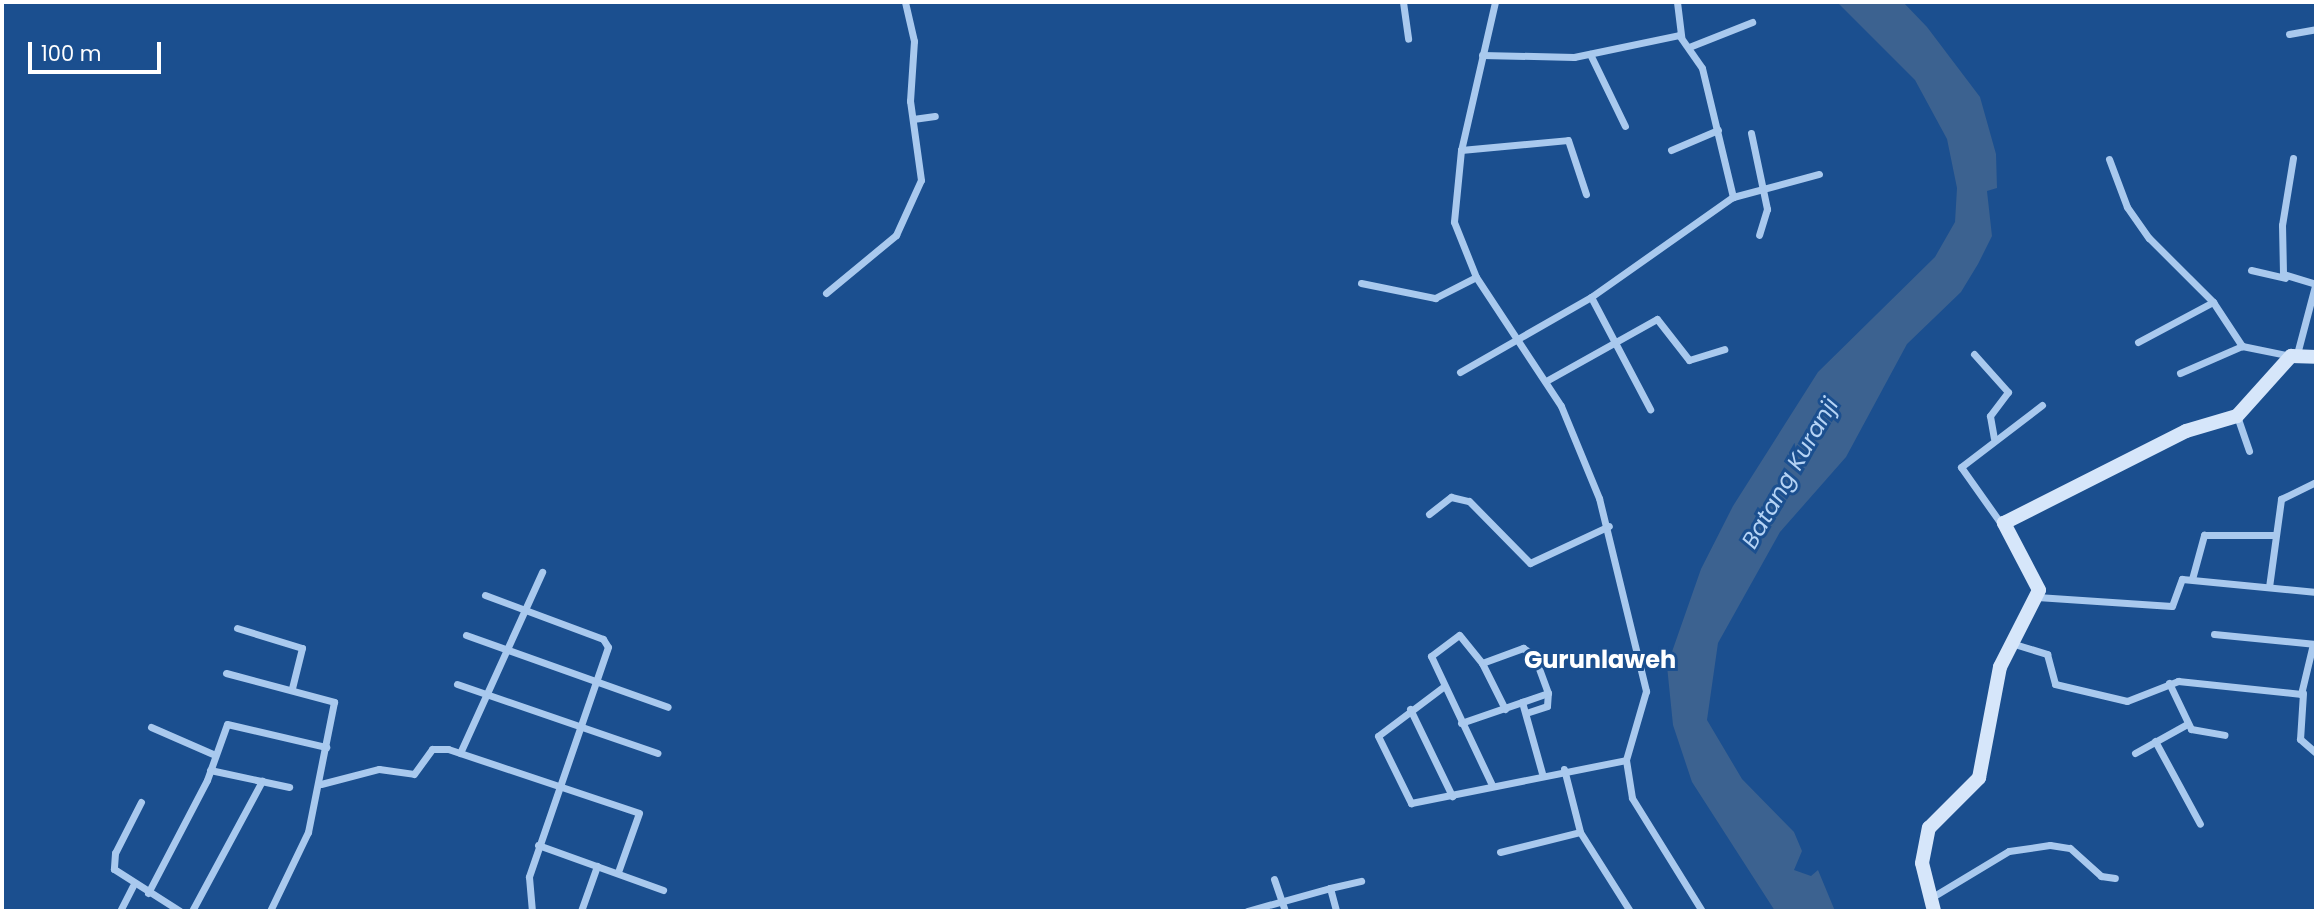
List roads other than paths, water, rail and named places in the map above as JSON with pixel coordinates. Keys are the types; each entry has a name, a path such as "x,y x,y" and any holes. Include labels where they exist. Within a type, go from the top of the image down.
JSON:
{"street":[{"path":"826,293 885,247 904,221 923,168 914,119 915,52 905,2"},
{"path":"1403,2 1408,40"},
{"path":"1495,2 1461,150 1453,214 1476,277 1546,381 1570,423 1609,526 1646,691 1626,760 1636,808 1702,911"},
{"path":"1677,2 1681,37"},
{"path":"1689,47 1752,22"},
{"path":"2289,34 2316,29"},
{"path":"1482,55 1590,54 1668,32 1681,37 1702,68 1733,197"},
{"path":"1590,54 1625,126"},
{"path":"914,119 935,116"},
{"path":"1671,150 1718,130"},
{"path":"1751,134 1758,185 1767,209 1759,235"},
{"path":"1461,150 1568,140 1586,194"},
{"path":"2285,278 2280,249 2293,158"},
{"path":"2109,159 2127,207 2149,238 2213,302 2242,346"},
{"path":"1460,373 1514,337 1591,298 1733,197 1758,185 1819,174"},
{"path":"2003,527 2186,431 2237,416 2294,355 2316,283 2251,270"},
{"path":"1361,282 1434,298 1476,277"},
{"path":"1591,298 1616,339 1650,409"},
{"path":"2138,342 2213,302"},
{"path":"1546,381 1616,339 1657,319 1689,360 1724,349"},
{"path":"2180,373 2242,346 2316,356"},
{"path":"1974,354 2008,392 1990,416 1994,438"},
{"path":"2042,405 1994,438 1961,469 2033,568 2037,597 2010,643 1979,778 1929,828 1922,863 1931,906 2009,851 2050,845 2070,848 2101,876 2115,878"},
{"path":"2237,416 2249,451"},
{"path":"2269,587 2281,499 2316,482"},
{"path":"1429,514 1451,497 1469,501 1530,563 1609,526"},
{"path":"2192,579 2204,535 2275,535"},
{"path":"460,753 542,572"},
{"path":"2037,597 2172,606 2178,581 2192,579 2316,590"},
{"path":"485,595 607,642 596,682 558,786 529,877 532,911"},
{"path":"237,628 302,648 292,688"},
{"path":"2214,634 2315,644 2303,693 2300,739 2316,753"},
{"path":"466,635 668,707"},
{"path":"1492,785 1431,659 1447,641 1463,636 1482,663 1504,709"},
{"path":"2010,643 2047,654 2056,685 2127,701 2169,683 2303,693"},
{"path":"1482,663 1527,648 1548,693 1547,706 1526,713"},
{"path":"226,673 292,688 334,702 321,784 302,850 270,911"},
{"path":"2169,683 2187,724"},
{"path":"457,684 657,752"},
{"path":"1443,687 1379,732 1380,747 1411,803 1452,796 1542,773 1626,760"},
{"path":"1461,723 1548,693"},
{"path":"1522,702 1542,773"},
{"path":"1410,709 1452,796"},
{"path":"148,893 232,722 326,747"},
{"path":"2135,753 2187,724 2224,736"},
{"path":"151,727 215,755"},
{"path":"2155,741 2200,824"},
{"path":"321,784 379,769 414,774 439,747 460,753 639,813 618,872"},
{"path":"1564,769 1580,832 1630,911"},
{"path":"210,770 289,787"},
{"path":"192,911 262,782"},
{"path":"141,802 112,862 133,886 180,911"},
{"path":"1500,852 1580,832"},
{"path":"538,845 663,890"},
{"path":"581,911 597,866"},
{"path":"1274,879 1285,911"},
{"path":"1247,911 1360,881"},
{"path":"120,911 133,886"},
{"path":"1331,888 1336,911"}],"water":[{"name":"Batang Kuranji","path":"1837,2 1903,2 1927,27 1980,97 1996,154 1997,188 1987,191 1992,236 1961,292 1907,344 1846,457 1780,532 1718,643 1707,720 1742,779 1794,832 1802,851 1794,870 1811,876 1818,870 1835,911 1775,911 1692,782 1673,725 1667,666 1701,569 1733,506 1818,372 1935,257 1955,222 1957,188 1947,139 1915,80"}],"district":[{"name":"Gurunlaweh","path":"1600,660"}]}
